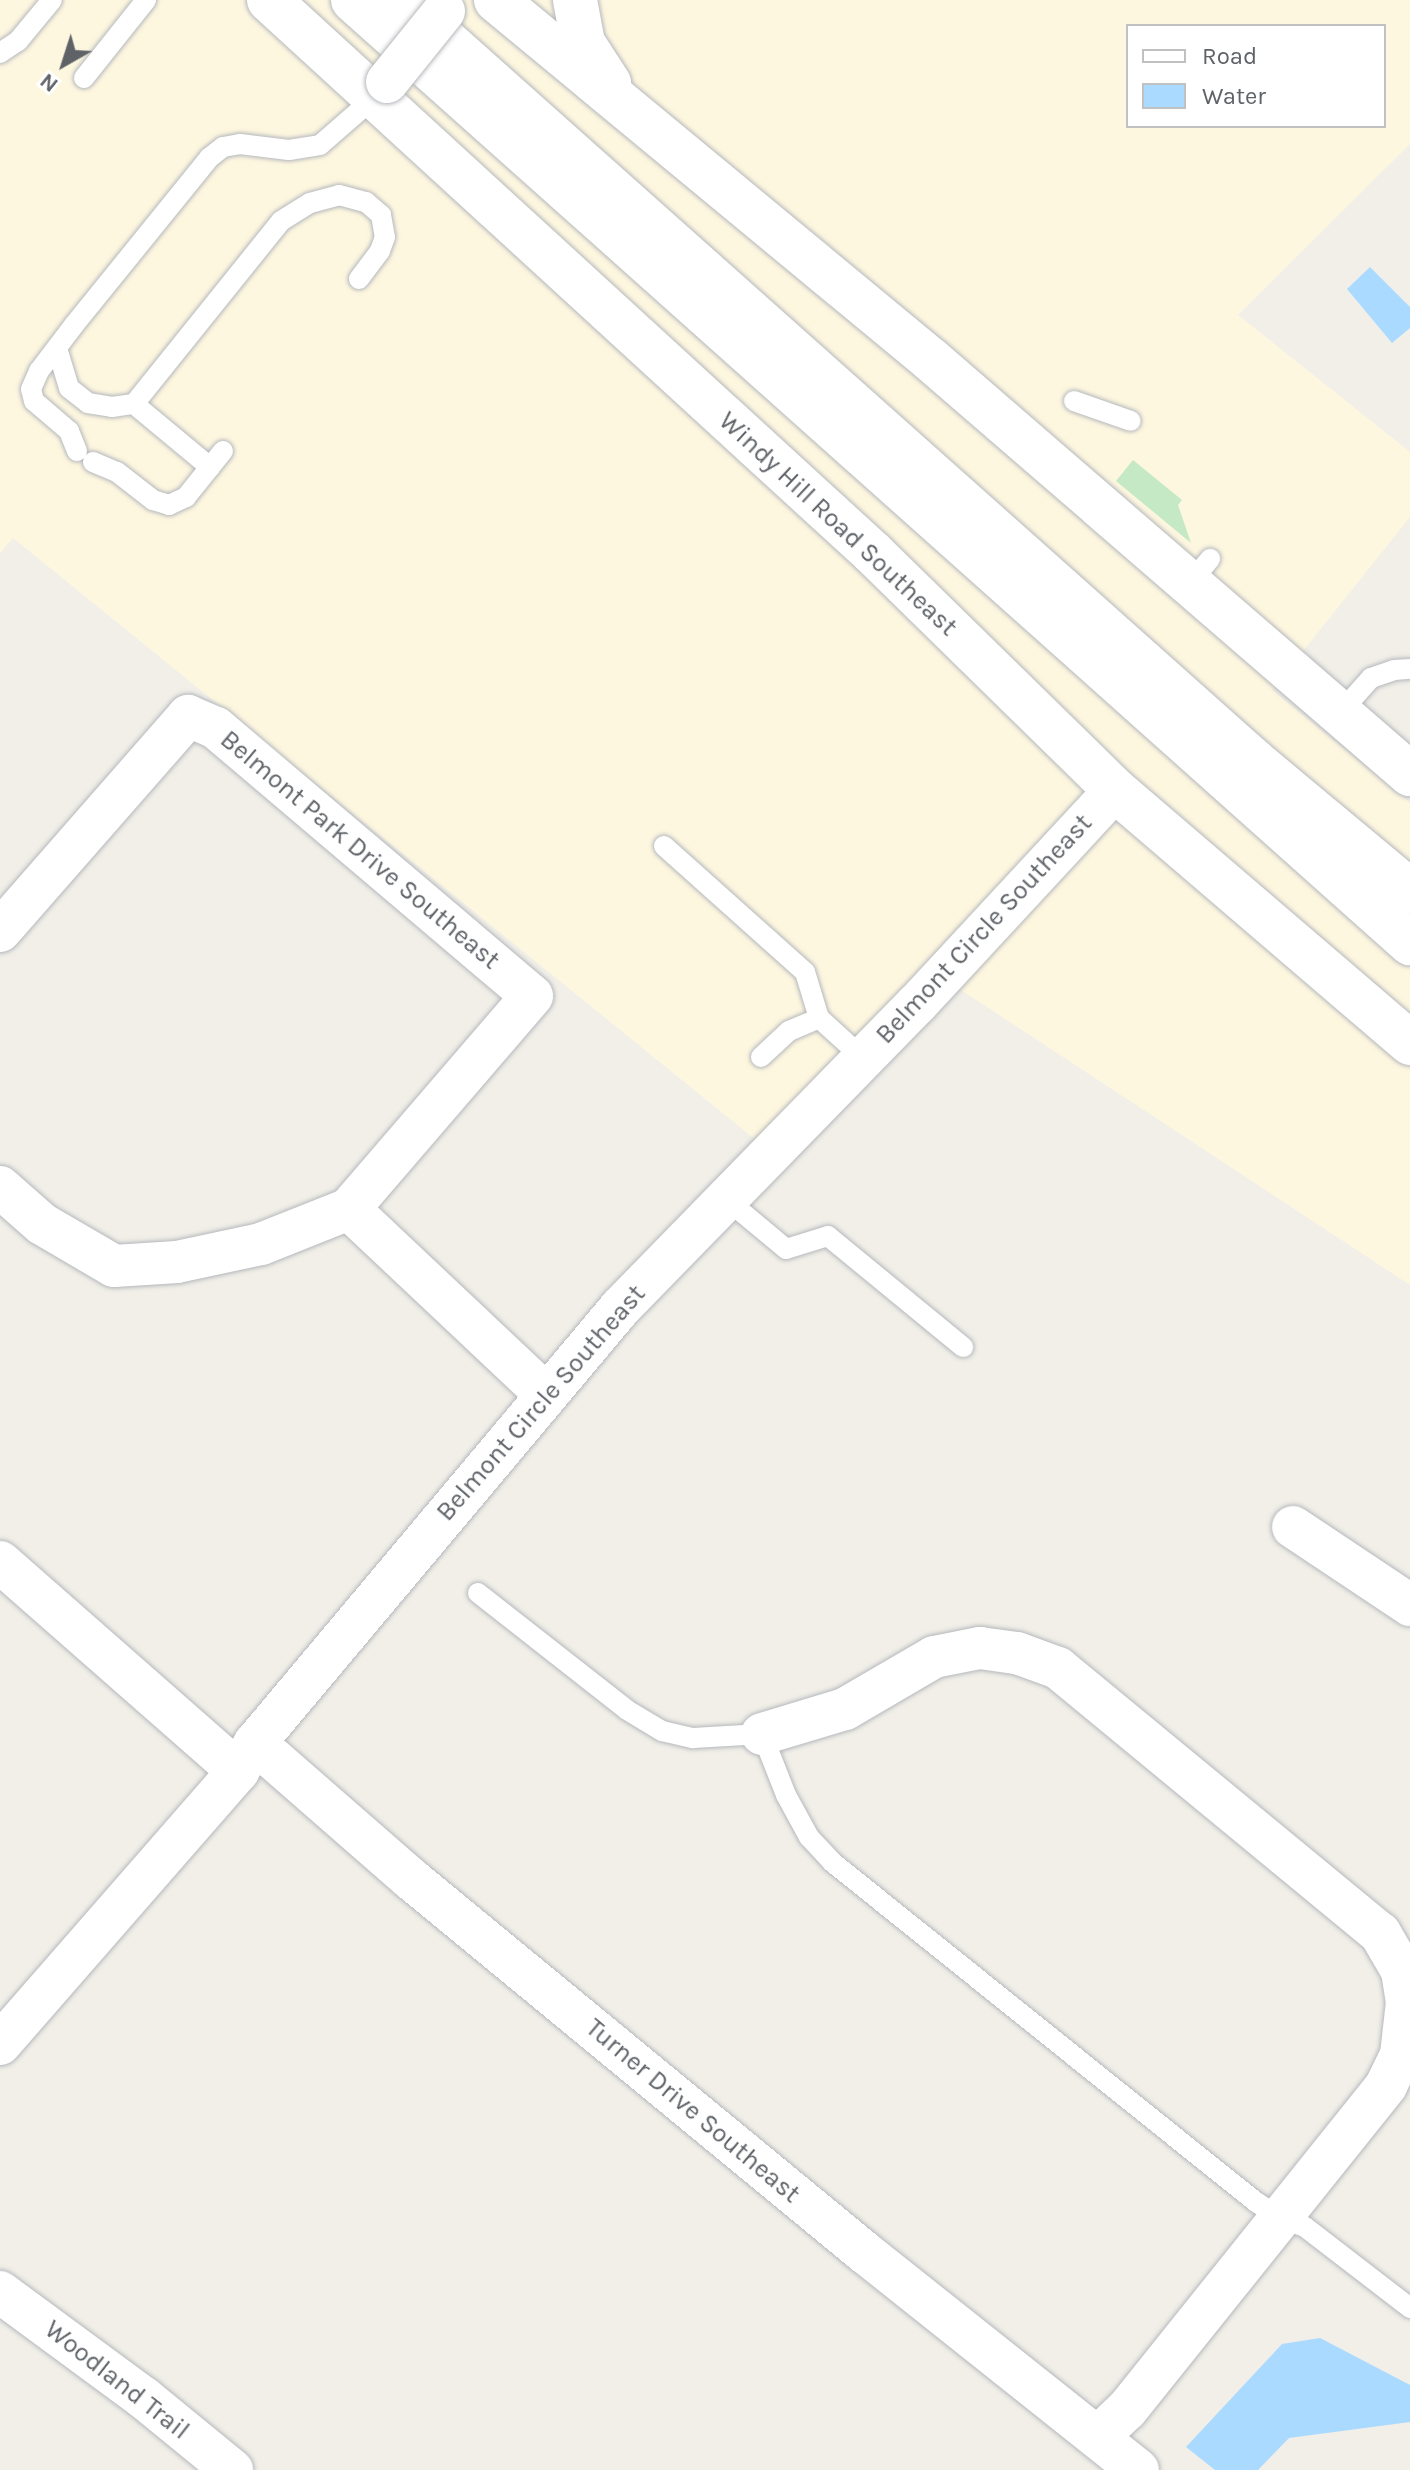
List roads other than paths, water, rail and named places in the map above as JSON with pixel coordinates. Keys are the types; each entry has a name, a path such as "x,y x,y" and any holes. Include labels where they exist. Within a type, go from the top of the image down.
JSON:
{"street":[{"name":"Windy Hill Road Southeast","path":"269,0 381,90 873,553 1115,790 1410,1043"},
{"path":"353,0 1410,943"},
{"path":"400,0 1254,761 1410,891"},
{"path":"496,0 1200,572 1339,714 1410,774"},
{"path":"575,0 583,43 626,108"},
{"path":"381,90 448,5"},
{"name":"Belmont Park Drive Southeast","path":"0,931 188,716 216,728 532,996 349,1209 261,1244 177,1262 114,1266 42,1224 0,1187"},
{"name":"Belmont Circle Southeast","path":"0,2044 246,1757 545,1394 620,1308 863,1058 1115,790"},
{"path":"349,1209 545,1394"},
{"path":"1293,1527 1410,1605"},
{"name":"Turner Drive Southeast","path":"0,1562 246,1757 436,1899 851,2242 1138,2470"},
{"path":"762,1734 845,1709 934,1657 980,1648 1017,1653 1058,1668 1380,1933 1402,1971 1407,2002 1401,2055 1386,2086 1126,2410 1098,2437"},
{"name":"Woodland Trail","path":"0,2292 144,2398 232,2470"}],"lane":[{"path":"0,53 18,41 52,0"},
{"path":"84,78 146,0"},
{"path":"57,348 69,388 88,403 112,407 134,404 216,459 186,497 169,505 153,500 34,401 31,389 57,348 209,158 223,147 240,144 289,150 320,145 381,90"},
{"path":"134,404 281,221 310,203 339,195 366,202 381,215 385,237 380,251 359,279"},
{"path":"1074,401 1131,421"},
{"path":"1339,714 1371,678 1394,670 1410,669"},
{"path":"664,846 805,972 819,1018 863,1058"},
{"path":"761,1057 789,1031 819,1018"},
{"path":"726,1199 786,1249 828,1236 963,1347"},
{"path":"478,1593 584,1678 662,1731 693,1738 762,1734 786,1795 809,1837 832,1862 1256,2202 1282,2219 1305,2227 1410,2308"}],"water":[{"path":"1370,267 1410,307 1410,328 1392,343 1347,289"},
{"path":"1320,2338 1410,2385 1410,2422 1289,2438 1258,2470 1215,2470 1186,2447 1282,2344"}]}
